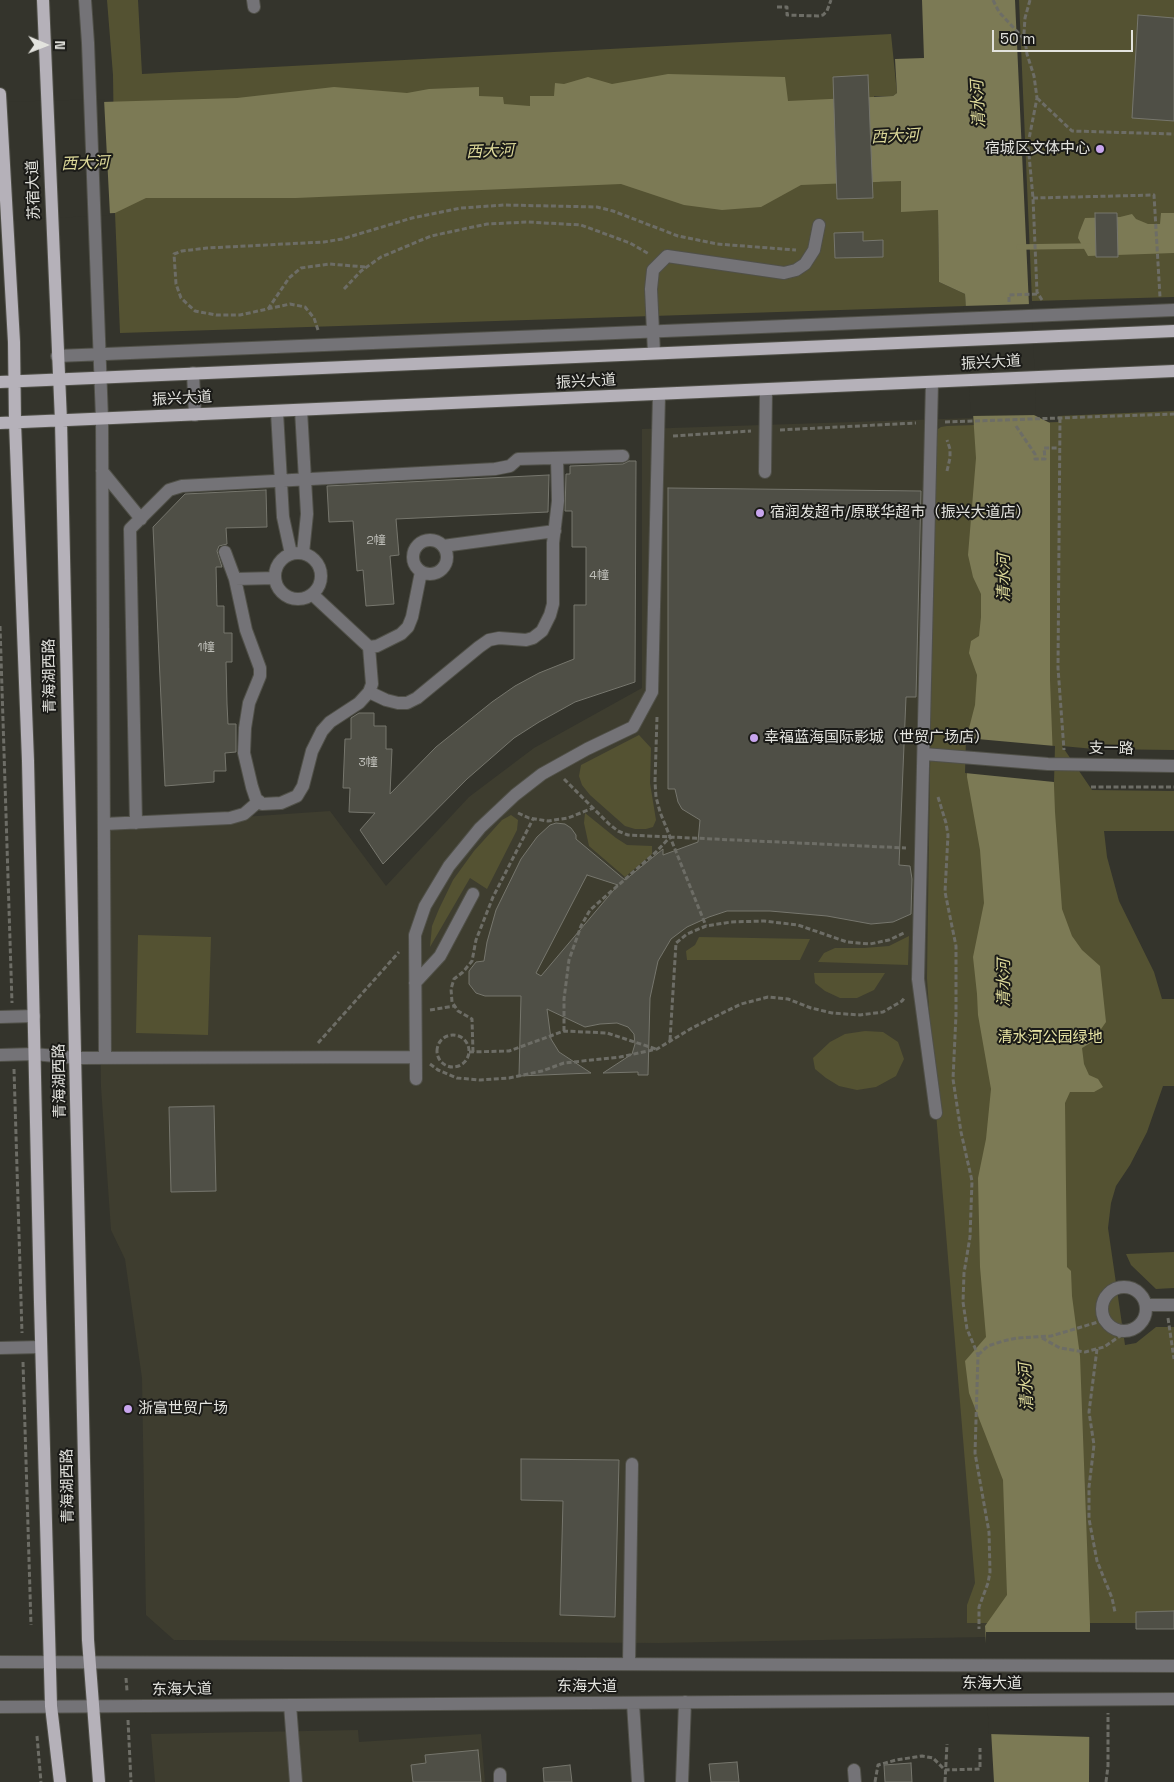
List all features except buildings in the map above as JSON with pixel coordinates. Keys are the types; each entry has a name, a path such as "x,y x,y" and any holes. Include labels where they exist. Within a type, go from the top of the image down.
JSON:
{"main road":[{"name":"苏宿大道","path":"43,0 59,378"},
{"name":"苏宿大道","path":"0,94 15,381"},
{"name":"振兴大道","path":"0,382 1174,330"},
{"name":"振兴大道","path":"0,423 1174,371"},
{"name":"青海湖西路","path":"59,378 89,1662 99,1782"},
{"name":"青海湖西路","path":"15,381 28,762 49,1661 51,1706 60,1782"}],"street":[{"path":"85,0 102,419 105,1058"},
{"path":"654,353 651,289 654,270 667,256 784,273 796,270 805,264 814,250 819,225"},
{"path":"57,356 1174,310"},
{"path":"192,373 195,415"},
{"path":"932,382 918,979 936,1113"},
{"path":"765,472 766,390"},
{"path":"416,1079 415,935 425,906 449,866 480,828 542,774 587,749 633,727 652,692 659,394"},
{"path":"297,554 306,514 300,410"},
{"path":"277,412 283,517 297,554"},
{"path":"136,822 130,529 169,490 182,486 495,469 510,466 518,459 623,456"},
{"path":"369,692 386,700 408,703 417,698 489,640 511,638 526,640 533,638 542,631 554,604 553,543 558,501 557,458"},
{"path":"102,471 140,519"},
{"path":"443,546 555,531"},
{"path":"425,540 437,541 443,546 447,554 447,560 442,569 432,574 421,572 414,564 416,547 425,540"},
{"path":"225,552 235,579 246,630 260,668 260,676 249,703 244,753 256,799 262,804 282,803 297,796 303,786 312,751 322,731 330,722 359,703 369,692 372,684 369,647 344,626 312,594"},
{"path":"297,554 310,556 316,561 320,568 321,576 320,584 312,594 295,599 288,597 277,586 275,578 279,564 284,558 297,554"},
{"path":"369,647 394,638 408,627 412,617 421,572"},
{"path":"235,579 275,578"},
{"name":"支一路","path":"924,754 1064,765 1174,766"},
{"path":"104,824 230,818 244,814 259,801"},
{"path":"415,983 440,956 473,894"},
{"path":"6,1016 34,1016"},
{"path":"0,1055 34,1054 76,1058 304,1058 415,1054"},
{"path":"1120,1288 1134,1289 1144,1299 1147,1313 1140,1326 1126,1332 1111,1328 1105,1320 1102,1308 1104,1301 1113,1290 1120,1288"},
{"path":"1146,1306 1170,1305"},
{"path":"0,1348 41,1347"},
{"path":"629,1664 632,1464"},
{"name":"东海大道","path":"0,1662 1174,1666"},
{"name":"东海大道","path":"0,1707 1174,1699"},
{"path":"682,1782 684,1702"},
{"path":"633,1703 638,1782"},
{"path":"290,1705 296,1782"}],"path":[{"path":"777,7 787,7 787,15 823,15 827,12 831,0"},
{"path":"993,0 999,12 1025,40"},
{"path":"1030,0 1025,18 1025,40 1034,76 1037,98 1028,144 1034,198 1038,292 1050,315"},
{"path":"1037,98 1072,130 1174,134"},
{"path":"1034,198 1154,194 1161,310"},
{"path":"323,345 314,318 304,307 290,304 240,315 216,315 195,311 181,298 176,284 174,254 182,251 207,248 324,242 342,239 412,218 462,208 504,205 597,207 613,211 678,236 717,244 814,250"},
{"path":"344,289 366,267 381,257 431,236 487,224 528,222 581,225 630,242 661,262"},
{"path":"268,309 289,278 301,268 329,264 366,267"},
{"path":"1009,302 1009,295 1039,294"},
{"path":"1060,418 1058,668 1064,765"},
{"path":"1016,426 1035,454 1034,459 1044,459 1044,448 1059,448"},
{"path":"945,477 950,458 946,434"},
{"path":"0,626 6,1016"},
{"path":"553,768 618,831 628,835 922,848"},
{"path":"1091,786 1174,788"},
{"path":"935,790 944,811 948,835 945,892 956,946 957,998 953,1079 956,1105 972,1181 970,1237 964,1273 964,1302 967,1330 978,1356 975,1453 989,1532 990,1572 979,1607 979,1629"},
{"path":"506,804 515,811 533,819 548,821 568,818 593,808"},
{"path":"473,1052 472,1019 458,1011 454,1006 451,989 454,979 472,961 476,940 493,897 533,819"},
{"path":"564,1031 564,999 569,960 581,926 590,910 656,852 670,837"},
{"path":"670,1041 676,943 687,934 706,926 731,922 764,921 798,925 847,942 870,944 889,940 920,926"},
{"path":"304,1058 415,935"},
{"path":"415,1054 438,1070 457,1078 480,1080 509,1078 542,1071 564,1063 620,1057 657,1049 740,1004 768,997 788,999 810,1008 832,1013 860,1015 883,1012 902,1001 918,979"},
{"path":"415,1013 454,1006"},
{"path":"469,1052 509,1051 564,1031 607,1033 657,1049"},
{"path":"453,1036 463,1039 469,1052 465,1062 455,1067 450,1067 440,1062 437,1047 443,1038 453,1036"},
{"path":"14,1054 32,1632"},
{"path":"1170,1305 1171,1350 1174,1359"},
{"path":"978,1356 988,1346 1004,1341 1017,1338 1042,1337 1105,1320"},
{"path":"1042,1337 1060,1348 1085,1352 1113,1342 1126,1332"},
{"path":"1097,1349 1089,1412 1094,1445 1088,1487 1089,1519 1097,1561 1112,1598 1114,1612"},
{"path":"1106,1782 1108,1766 1108,1700"},
{"path":"37,1735 42,1782"},
{"path":"945,1782 947,1744"},
{"path":"875,1782 878,1765 922,1756 933,1758 945,1770 980,1770 980,1748"}],"shaded area":[{"path":"973,418 976,459 1007,1595 985,1626 986,1637 659,1643 174,1640 146,1615 142,1378 125,1259 111,1230 101,1087 97,827 330,811 386,886 469,797 534,748 642,688 642,429"},
{"path":"358,1730 359,1742 481,1734 485,1782 155,1782 151,1734"}],"green space":[{"path":"107,0 138,0 142,74 891,34 897,93 893,96 874,96 880,182 902,180 901,211 938,210 939,282 965,294 966,306 120,333 115,213 113,75"},
{"name":"宿城区文体中心","path":"1019,0 1174,0 1174,297 1032,301"},
{"name":"清水河公园绿地","path":"1174,411 1174,750 1094,749 1062,746 1092,790 1174,791 1174,831 1104,831 1107,857 1119,901 1154,972 1162,999 1174,999 1174,1086 1163,1086 1147,1132 1130,1165 1116,1186 1111,1203 1108,1228 1125,1345 1136,1343 1156,1327 1174,1327 1174,1623 967,1623 967,1605 975,1583 936,1113 927,978 935,431 947,426 1058,422 1058,416"},
{"path":"639,735 651,748 650,783 656,820 653,827 646,829 635,829 625,826 590,795 582,785 579,776 581,765"},
{"path":"585,813 627,845 652,846 652,854 625,877 589,846 584,823"},
{"path":"511,815 518,820 517,830 487,889 470,878 430,947 432,926 453,880 474,851 502,820"},
{"path":"138,935 211,937 208,1035 136,1033"},
{"path":"909,936 908,965 818,962 824,953 835,948 889,946"},
{"path":"699,937 810,939 800,960 687,960 686,951 695,945"},
{"path":"814,973 885,973 874,990 857,998 840,998 825,991 815,983"},
{"path":"865,1031 883,1032 898,1042 904,1059 896,1076 876,1087 857,1090 839,1086 815,1069 813,1058 830,1042 845,1034"},
{"path":"1174,1252 1174,1288 1156,1289 1131,1265 1126,1254"}],"water":[{"path":"922,0 1015,0 1034,415 1050,423 1050,680 1055,812 1062,909 1072,936 1082,950 1100,966 1106,1022 1092,1042 1082,1048 1084,1064 1089,1075 1098,1079 1103,1087 1094,1092 1070,1092 1065,1103 1067,1267 1071,1271 1072,1296 1080,1356 1090,1625 1089,1782 994,1782 985,1626 1007,1595 1003,1480 969,1393 965,1361 986,1337 980,1267 978,1178 986,1139 991,1089 978,1015 973,957 984,903 980,850 967,777 968,732 975,705 977,675 969,653 971,641 979,636 981,594 973,577 968,555 976,458 965,294 939,282 938,210 901,212 901,181 801,185 761,207 722,210 684,205 621,184 296,198 146,198 115,213 0,218 0,105 237,98 334,87 407,93 429,89 479,87 479,96 503,97 504,104 530,106 530,96 554,96 555,83 564,84 588,77 612,84 668,74 785,77 788,101 893,96 897,93 895,59 924,58"},
{"path":"1161,213 1174,213 1174,253 1088,256 1078,238 1085,218 1120,217 1132,214 1136,219 1148,224 1160,224"}],"pier":[{"path":"104,99 110,215 0,221 0,102"},
{"path":"1032,304 1036,414 1039,415 971,416 963,306"},
{"path":"966,738 1055,746 1054,782 965,773"},
{"path":"986,1632 1092,1632 1092,1737 989,1734"}],"waterway":[{"path":"1019,247 1089,246"}],"place":[{"name":"宿城区文体中心","path":"1100,149"},
{"name":"宿润发超市/原联华超市（振兴大道店）","path":"760,513"},
{"name":"幸福蓝海国际影城（世贸广场店）","path":"754,738"},
{"name":"浙富世贸广场","path":"128,1409"}],"water label":[{"name":"清水河","path":"979,104"},
{"name":"西大河","path":"895,137"},
{"name":"西大河","path":"490,152"},
{"name":"西大河","path":"85,164"},
{"name":"清水河","path":"1005,578"},
{"name":"清水河","path":"1005,983"},
{"name":"清水河","path":"1027,1387"}]}
